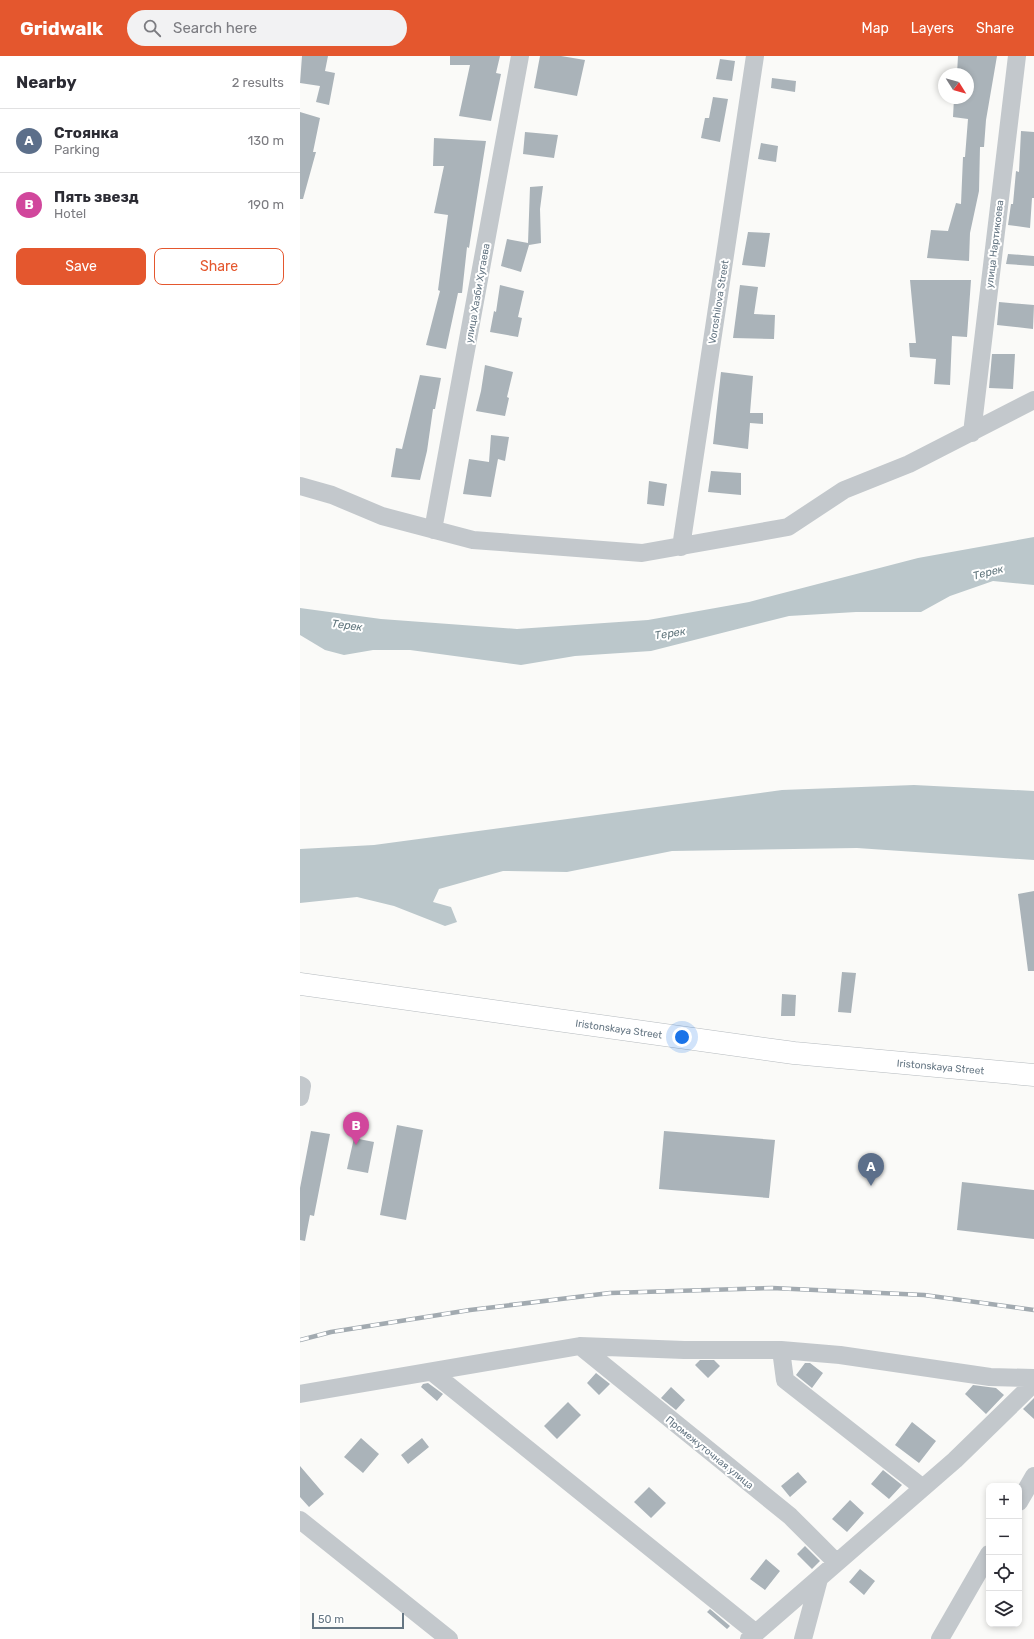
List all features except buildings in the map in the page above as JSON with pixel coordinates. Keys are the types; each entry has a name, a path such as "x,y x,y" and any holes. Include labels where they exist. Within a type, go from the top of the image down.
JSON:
{"main road":[{"name":"Iristonskaya Street","path":"300,984 794,1053 1034,1076"}],"street":[{"name":"улица Хазби Хугаева","path":"433,530 520,56"},
{"name":"Voroshilova Street","path":"681,547 755,56"},
{"name":"улица Нартикоева","path":"972,433 1017,56"},
{"path":"300,486 332,495 382,516 473,540 642,553 788,527 844,490 909,464 1034,400"},
{"path":"300,1085 302,1086 300,1097"},
{"path":"300,1394 580,1346 684,1350 781,1350 840,1355 990,1377 1034,1378"},
{"name":"Промежуточная улица","path":"580,1346 790,1516 836,1562"},
{"path":"781,1350 785,1380 923,1488"},
{"path":"432,1372 753,1636 819,1579 836,1562 955,1460 1034,1384"},
{"path":"1022,1497 1034,1476"},
{"path":"300,1520 450,1639"},
{"path":"940,1639 988,1555"},
{"path":"803,1639 819,1579"}],"water":[{"name":"Терек","path":"1034,537 1034,585 993,581 950,596 921,612 856,612 789,616 651,651 575,656 521,665 410,650 373,650 344,655 325,650 300,635 300,608 381,619 517,629 648,620 749,602 918,558"},
{"path":"914,785 1034,791 1034,860 857,848 672,851 567,872 503,871 439,889 433,902 451,907 457,922 445,926 394,906 357,897 300,903 300,849 374,845 782,790"}],"railway":[{"path":"300,1340 331,1332 470,1310 610,1293 772,1288 924,1295 1034,1310"}],"place":[{"name":"Пять звезд","path":"356,1145"},
{"name":"Стоянка","path":"871,1186"}]}
